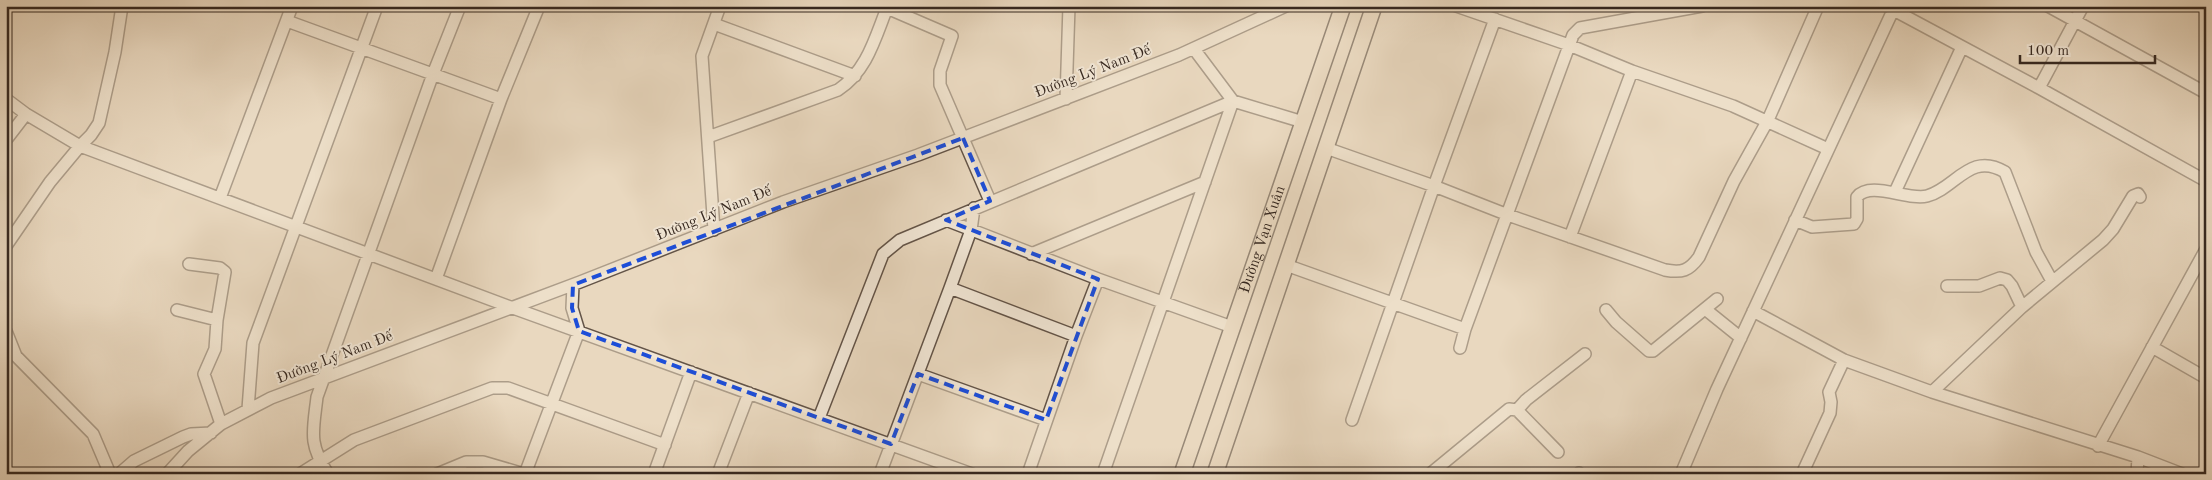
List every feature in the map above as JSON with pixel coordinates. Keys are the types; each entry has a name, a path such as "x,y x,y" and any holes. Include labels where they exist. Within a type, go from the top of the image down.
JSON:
{"main road":[{"name":"Đường Vạn Xuân","path":"1182,474 1343,6"},
{"name":"Đường Vạn Xuân","path":"1215,474 1374,6"}],"street":[{"path":"6,246 50,182 80,146 92,136 102,114 122,6"},
{"path":"220,198 292,6"},
{"path":"248,409 253,343 377,6"},
{"path":"328,474 320,461 312,441 317,397 433,74 460,6"},
{"path":"436,279 501,99 539,6"},
{"path":"714,230 702,56 720,6"},
{"path":"1066,99 1069,6"},
{"name":"Đường Lý Nam Đế","path":"168,474 188,451 221,424 248,409 323,378 573,285 783,202 1066,99 1194,49 1286,6"},
{"path":"1456,6 1569,45 1632,71 1733,106 1768,120 1828,149"},
{"path":"1460,348 1465,329 1573,35 1580,28 1702,6"},
{"path":"1326,148 1665,270 1685,271 1692,267 1699,257 1734,181 1768,120 1818,6"},
{"path":"2048,6 2206,93"},
{"path":"2039,88 2083,6"},
{"path":"1684,472 1753,311 1891,7 2206,181"},
{"path":"708,137 838,90 855,76 866,60 892,8 952,36 938,78 990,201"},
{"path":"1352,420 1495,19"},
{"path":"287,21 501,99"},
{"path":"714,24 855,76"},
{"path":"1895,192 1962,47"},
{"path":"1194,49 1233,100 1303,122"},
{"path":"1570,237 1632,71"},
{"path":"6,99 26,114 80,146 512,308 972,474"},
{"path":"1103,474 1233,100"},
{"path":"819,418 883,254 900,240 1233,100"},
{"path":"6,140 26,114"},
{"path":"1795,220 1812,227 1854,224 1857,219 1856,201 1859,194 1874,191 1895,192 1913,198 1928,196 1972,169 1987,164 1996,166 2006,172 2036,252 2052,281"},
{"path":"1031,254 1205,182"},
{"path":"1932,392 2022,307 2102,240 2113,229 2133,196 2138,194 2140,197"},
{"path":"880,474 950,288 970,230 974,208"},
{"path":"946,220 1031,254 1232,327"},
{"path":"2098,446 2206,250"},
{"path":"189,264 220,268 225,272 217,320 215,349 204,374 221,424"},
{"path":"1286,265 1465,329"},
{"path":"1947,286 1979,286 2000,278 2007,280 2012,286 2022,307"},
{"path":"1028,474 1098,279"},
{"path":"436,474 466,462 483,462 525,474 579,331 572,308 573,285"},
{"path":"950,288 1076,336"},
{"path":"1606,310 1616,322 1650,351 1655,350 1717,299"},
{"path":"1705,309 1741,338"},
{"path":"177,310 217,320"},
{"path":"1753,311 1844,360 1932,392 2098,446 2138,457 2182,474"},
{"path":"6,331 16,356 93,434 110,474"},
{"path":"2152,347 2206,378"},
{"path":"1517,410 1526,400 1585,354"},
{"path":"1802,474 1830,413 1831,402 1828,392 1844,360"},
{"path":"654,474 691,372"},
{"path":"918,374 1046,420"},
{"path":"300,474 354,440 492,388 508,388 665,445"},
{"path":"718,474 749,393"},
{"path":"1430,474 1505,411 1512,409 1517,410 1558,452"},
{"path":"118,474 128,465 184,437 191,434 210,433"},
{"path":"2137,474 2138,457"}],"highlighted area":[{"path":"963,138 990,201 946,220 1098,279 1046,420 918,374 891,444 579,331 572,308 573,285"}]}
